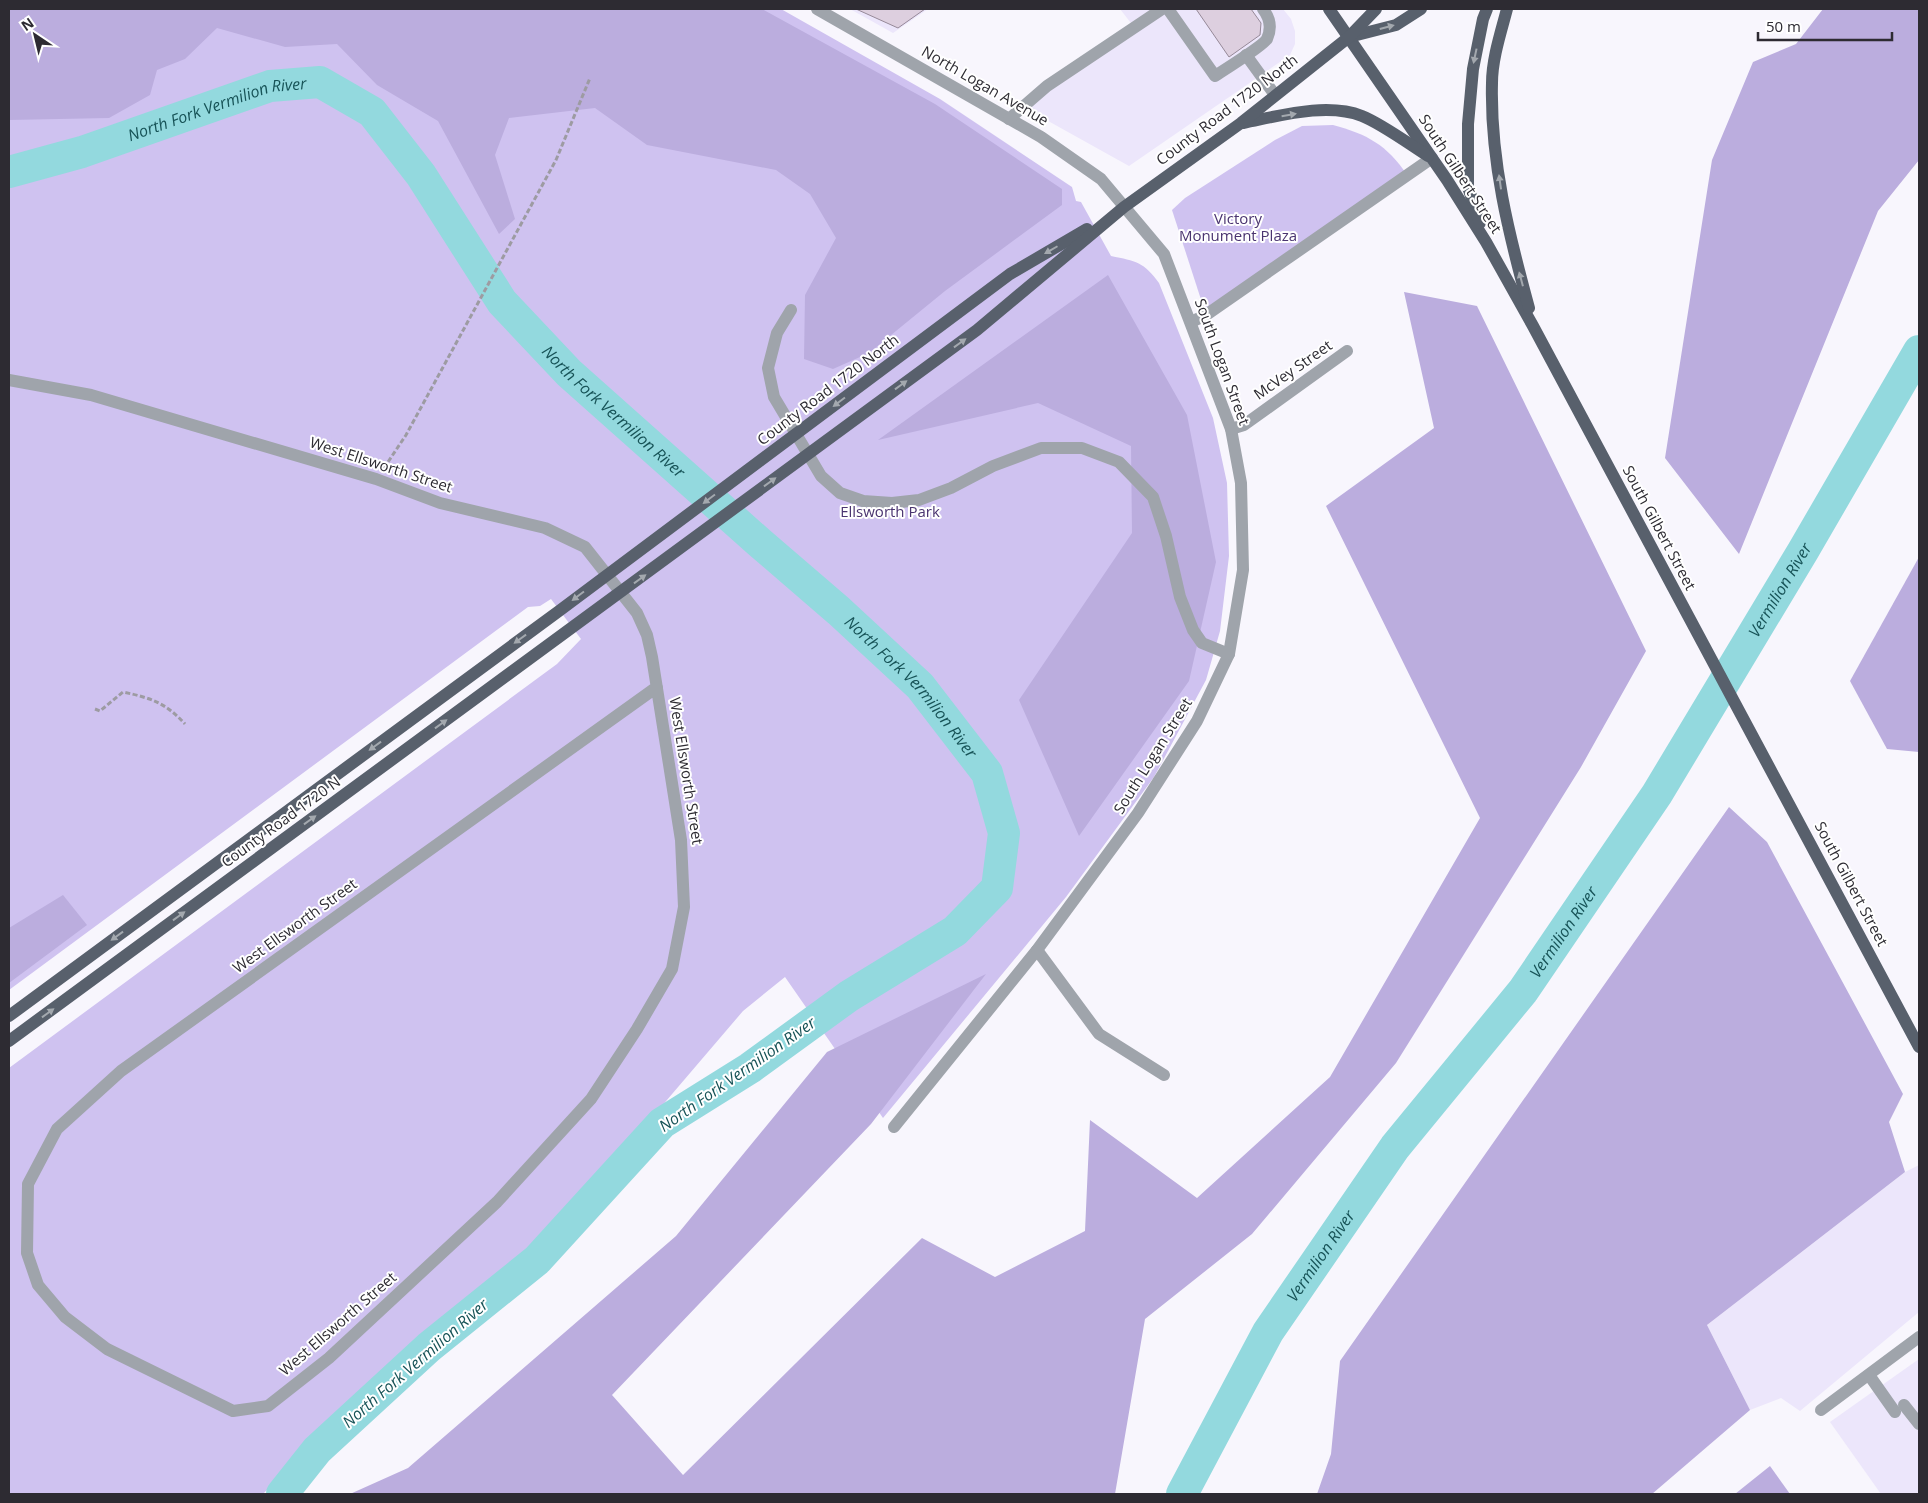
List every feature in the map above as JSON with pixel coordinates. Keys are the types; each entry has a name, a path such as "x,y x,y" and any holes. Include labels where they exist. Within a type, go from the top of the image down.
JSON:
{"main road":[{"name":"South Gilbert Street","path":"1329,9 1432,158 1486,242 1533,326 1919,1047"},
{"name":"County Road 1720 North","path":"572,628 977,330 1124,207 1241,123 1349,37 1376,9"},
{"path":"1349,37 1396,25 1421,9"},
{"path":"1486,242 1468,187 1468,124 1473,69 1483,19 1487,9"},
{"path":"1507,9 1499,40 1492,82 1494,132 1508,230 1533,326"},
{"path":"1241,123 1305,112 1340,110 1362,116 1432,158"},
{"name":"County Road 1720 North","path":"559,610 1010,274 1124,207"},
{"name":"County Road 1720 N","path":"9,1016 559,610"},
{"name":"County Road 1720 N","path":"9,1042 572,628"}],"street":[{"name":"North Logan Avenue","path":"817,9 1041,137 1101,179 1124,207"},
{"path":"1009,119 1047,86 1162,9"},
{"path":"1168,9 1215,76 1266,41 1270,29 1269,17 1263,9"},
{"path":"1246,55 1275,96"},
{"path":"1191,322 1206,315 1432,158"},
{"name":"South Logan Street","path":"894,1127 1037,950 1138,813 1197,721 1228,654 1243,570 1241,483 1231,429 1164,254 1124,207"},
{"path":"791,310 777,333 768,368 774,397 821,476 840,493 863,500 892,503 918,500 951,488 993,466 1041,448 1082,448 1119,462 1153,497 1166,536 1180,597 1193,630 1202,643 1228,654"},
{"name":"McVey Street","path":"1231,429 1244,425 1347,351"},
{"name":"West Ellsworth Street","path":"9,380 92,395 376,478 440,503 546,528 585,547 637,613 647,635 652,657 657,687 681,840 684,907 672,969 637,1029 591,1099 497,1202 329,1358 268,1406 233,1412 107,1348 65,1317 38,1285 27,1253 28,1184 57,1129 121,1071 657,687"},
{"path":"1037,950 1099,1034 1164,1075"},
{"path":"1822,1410 1919,1337"},
{"path":"1869,1375 1900,1409 1919,1424"}],"path":[{"path":"376,478 406,435 556,160 590,78"},
{"path":"95,709 100,711 123,692 159,702 174,711 185,724"}],"shaded area":[{"path":"9,9 762,9 935,104 1062,189 1062,205 945,291 869,353 833,369 804,359 805,295 836,238 810,194 776,170 647,145 595,108 509,118 495,155 515,219 499,234 438,121 377,85 337,44 285,47 217,28 185,59 157,70 150,95 109,118 9,120"},
{"path":"850,9 928,9 893,33"},
{"path":"1120,9 1283,9 1291,19 1295,31 1295,44 1290,55 1129,166 1023,107 1134,27"},
{"path":"1823,9 1919,9 1919,160 1878,211 1739,554 1665,458 1712,160 1753,62 1796,44"},
{"path":"1108,275 1187,415 1216,562 1189,681 1079,836 1019,700 1132,533 1131,446 1038,403 878,440"},
{"path":"1404,292 1477,306 1646,651 1581,767 1396,1063 1252,1234 1145,1319 1115,1494 350,1494 408,1468 676,1236 827,1052 986,974 871,1124 612,1395 683,1475 922,1238 995,1277 1085,1231 1090,1120 1197,1198 1330,1077 1480,818 1326,506 1434,428"},
{"path":"1919,557 1919,752 1887,749 1850,681"},
{"path":"1729,807 1767,842 1903,1094 1889,1122 1905,1172 1707,1325 1750,1410 1652,1494 1317,1494 1331,1454 1340,1361"},
{"path":"63,895 87,925 9,983 9,928"},
{"path":"1919,1165 1919,1312 1800,1411 1781,1398 1750,1410 1707,1325 1905,1172"},
{"path":"1919,1359 1919,1494 1881,1494 1830,1422"},
{"path":"1770,1466 1790,1494 1735,1494"}],"green space":[{"name":"Ellsworth Park","path":"9,9 781,9 940,99 1072,187 1076,201 1081,202 1111,256 1127,259 1139,264 1149,271 1159,283 1213,418 1227,483 1229,556 1220,631 1206,680 1154,777 1066,897 883,1118 785,977 743,1011 655,1114 536,1243 363,1389 263,1494 9,1494 9,1068 557,664 581,639 551,599 540,606 528,607 9,990"},
{"name":"Victory Monument Plaza","path":"1333,125 1356,132 1384,148 1407,175 1206,315 1172,210 1185,198 1275,140 1302,126"}],"building":[{"path":"856,9 925,9 898,28"},
{"path":"1196,9 1251,9 1261,23 1260,35 1229,57"}],"waterway":[{"name":"North Fork Vermilion River","path":"9,172 82,152 270,86 320,82 372,112 421,175 502,302 569,373 839,611 920,686 987,773 1004,833 997,888 955,931 849,996 750,1068 662,1123 537,1260 429,1347 317,1450 282,1494"},
{"name":"Vermilion River","path":"1182,1494 1268,1332 1395,1147 1523,991 1657,794 1803,551 1919,351"}]}
